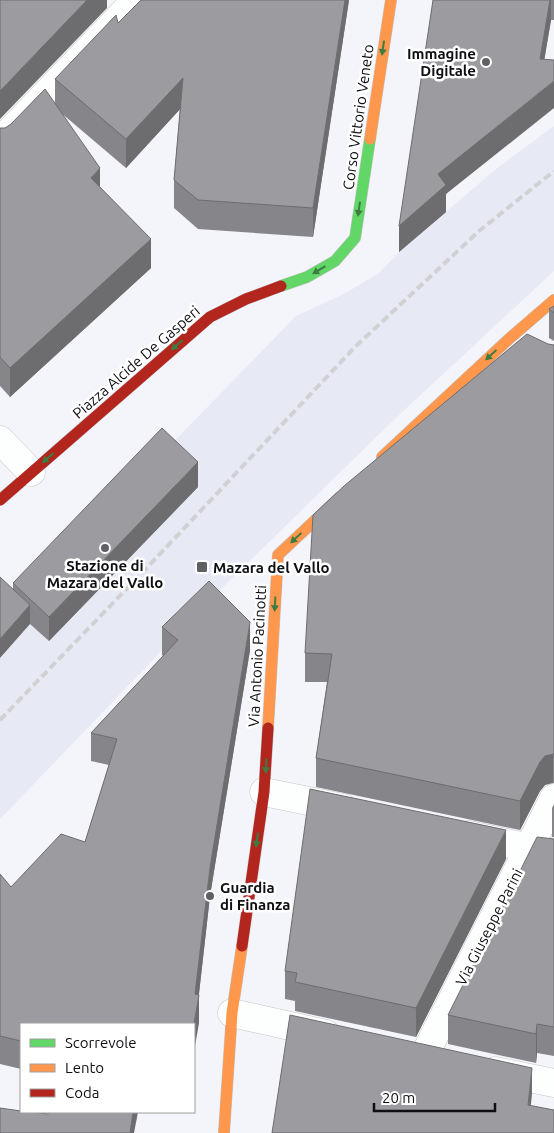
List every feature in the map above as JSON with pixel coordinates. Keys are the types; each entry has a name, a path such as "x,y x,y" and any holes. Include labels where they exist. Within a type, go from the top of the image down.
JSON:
{"street":[{"path":"0,142 136,0"},
{"name":"Corso Vittorio Veneto","path":"355,238 390,0"},
{"name":"Piazza Alcide De Gasperi","path":"0,500 210,317 246,299 307,277 335,261 355,238"},
{"path":"372,467 510,338 554,300"},
{"path":"510,338 536,350"},
{"path":"0,440 32,472"},
{"name":"Via Antonio Pacinotti","path":"224,1133 232,1012 264,792 278,555 350,487"},
{"path":"264,792 368,814"},
{"name":"Via Giuseppe Parini","path":"554,798 542,850 414,1054 554,1083"},
{"path":"444,830 542,850"},
{"path":"232,1012 347,1038"}],"shaded area":[{"path":"554,126 554,271 399,415 226,584 0,819 0,597 12,608 296,316 344,294 379,273 399,252 496,169"}],"building":[{"path":"0,0 87,0 0,91"},
{"path":"141,0 345,0 313,208 198,200 174,180 183,78 126,139 55,79 116,15 118,23"},
{"path":"433,0 550,0 540,59 554,60 554,81 438,174 446,185 399,226"},
{"path":"45,89 100,168 91,178 151,239 10,368 0,357 0,128 5,128 11,124"},
{"path":"554,306 554,313 549,309"},
{"path":"527,334 554,345 554,754 545,756 540,762 520,801 316,758 332,654 305,653 313,515 344,486"},
{"name":"Stazione di Mazara del Vallo","path":"162,428 198,462 49,617 13,583"},
{"path":"0,577 30,605 0,639"},
{"path":"209,581 250,622 210,868 195,994 199,995 194,1023 20,1023 20,1041 0,1036 0,874 11,887 61,834 85,842 117,739 91,733 178,640 162,627"},
{"path":"310,789 506,830 416,1008 295,982 297,973 285,971"},
{"path":"537,837 554,839 554,1027 537,1024 536,1034 448,1015"},
{"path":"290,1015 532,1068 528,1105 554,1110 554,1133 272,1133"},
{"path":"0,1108 20,1111 20,1113 133,1113 130,1133 0,1133"}],"railway":[{"path":"0,720 355,347 479,231 554,171"}],"traffic: fast":[{"path":"281,286 307,277 335,261 355,238 370,139"}],"traffic: slow":[{"path":"370,139 391,0"},
{"path":"382,457 510,338 554,300"},
{"path":"268,728 278,555 340,497"},
{"path":"224,1133 232,1013 242,946"}],"traffic: jam":[{"path":"0,500 210,317 246,299 281,286"},
{"path":"242,946 264,792 268,728"}],"place":[{"name":"Immagine Digitale","path":"486,62"},
{"name":"Stazione di Mazara del Vallo","path":"105,548"},
{"name":"Mazara del Vallo","path":"202,567"},
{"name":"Guardia di Finanza","path":"210,896"}]}
